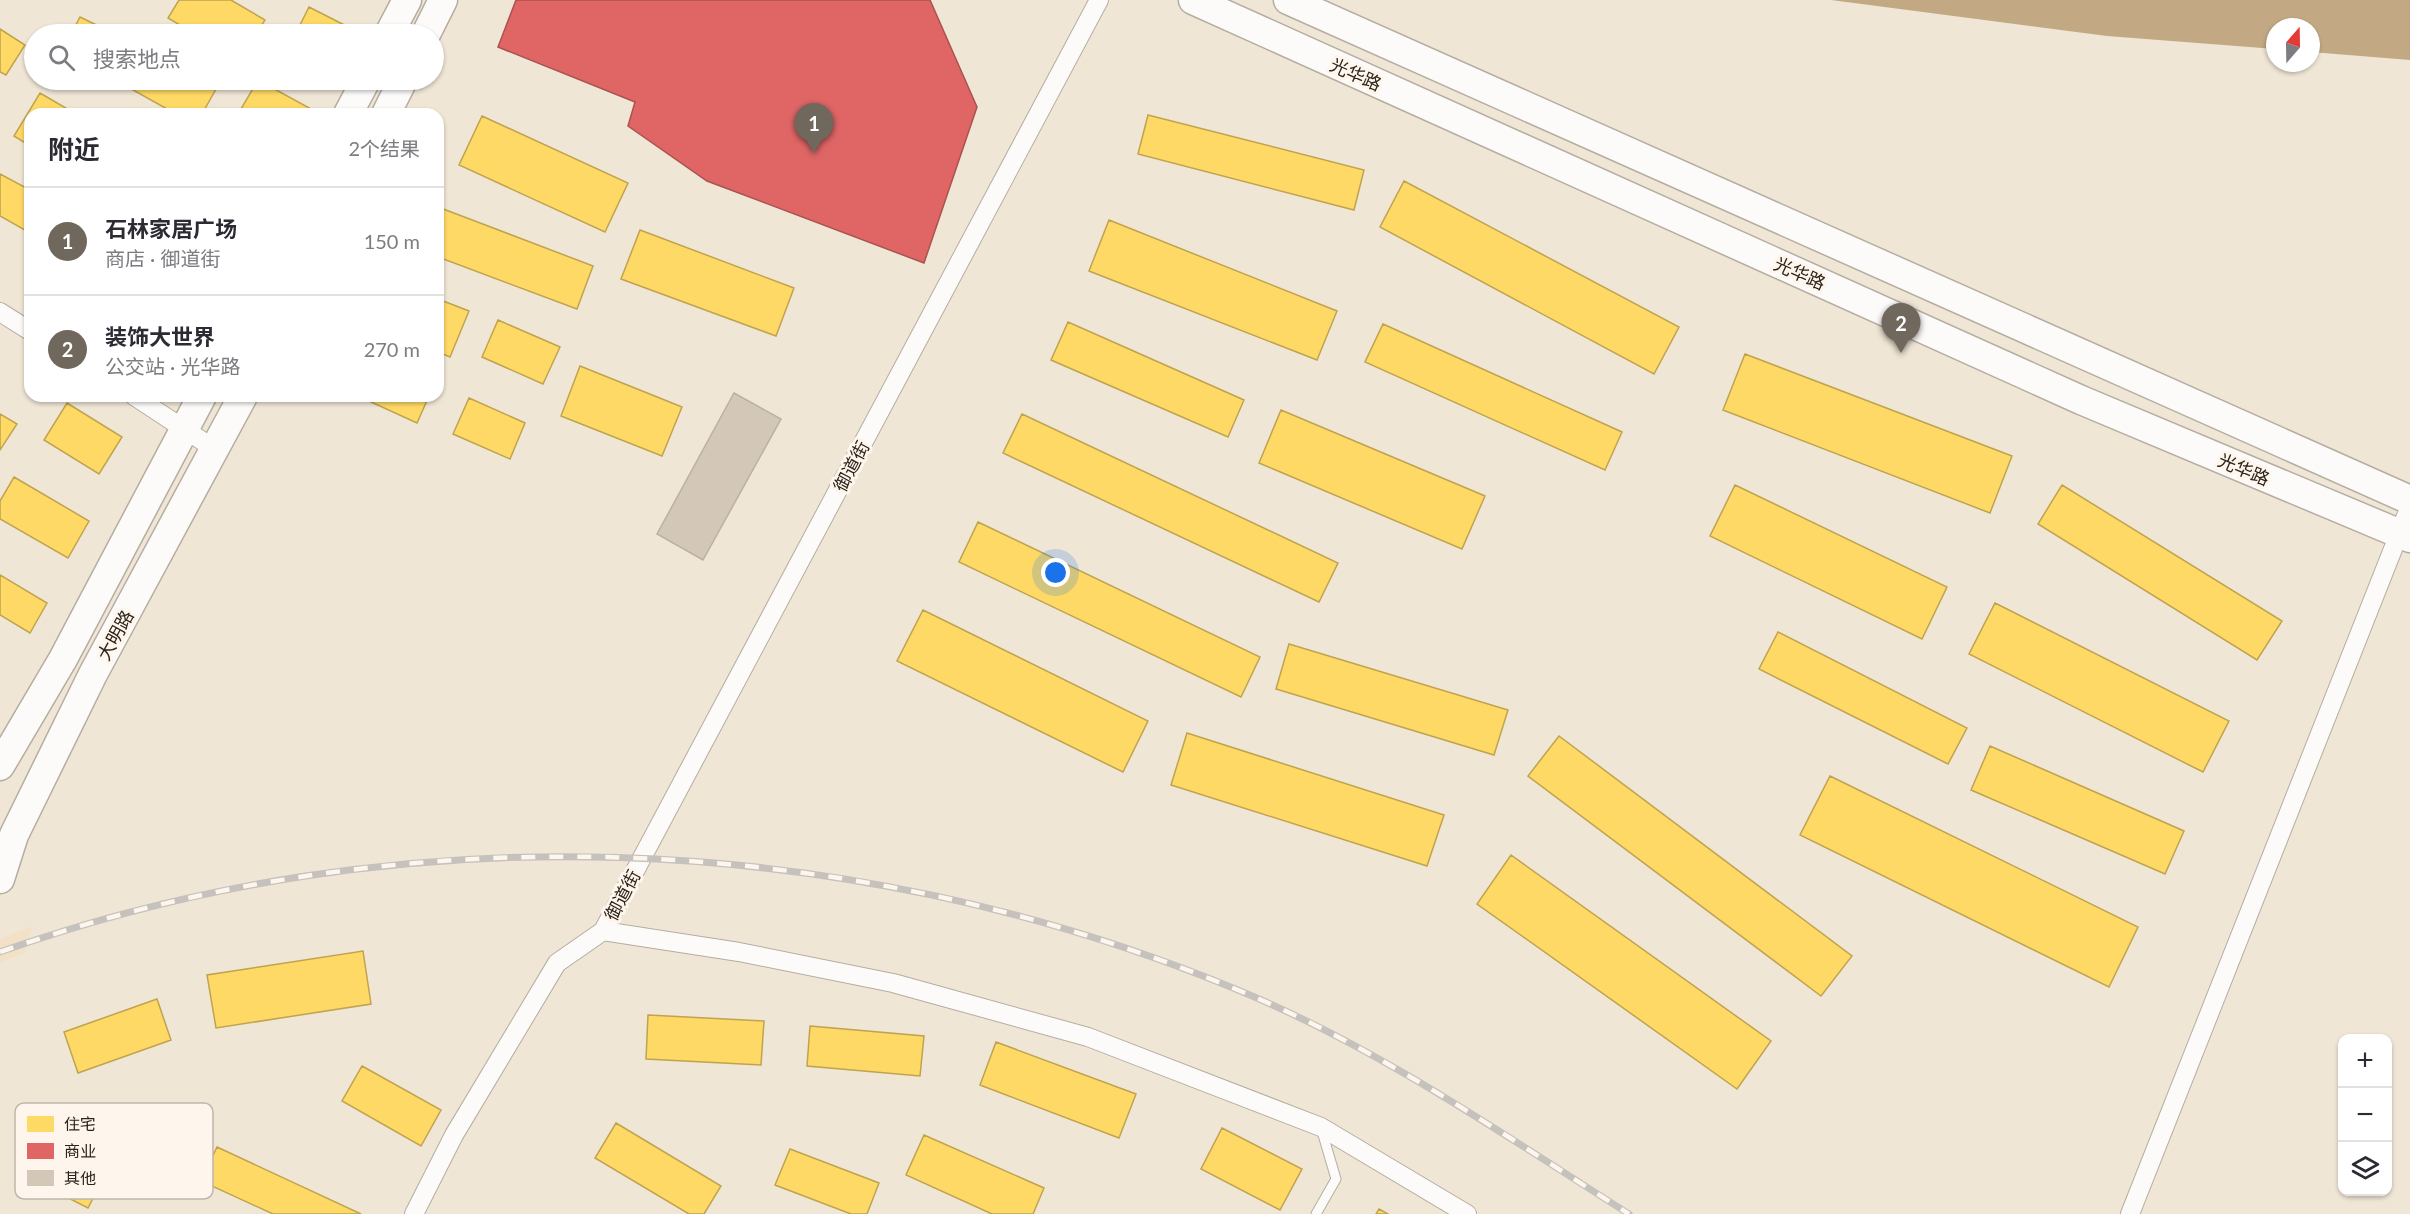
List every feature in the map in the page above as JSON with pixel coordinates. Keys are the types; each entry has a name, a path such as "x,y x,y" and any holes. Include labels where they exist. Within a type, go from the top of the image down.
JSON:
{"main road":[{"path":"394,24 407,0"},
{"path":"431,24 443,0"},
{"name":"光华路","path":"1193,0 2081,400 2405,536"},
{"path":"1288,0 2410,500"},
{"path":"351,108 361,90"},
{"path":"389,108 398,90"},
{"name":"大明路","path":"0,766 63,659 199,402"},
{"name":"大明路","path":"0,879 14,835 93,674 240,402"}],"street":[{"name":"御道街","path":"603,931 1099,0"},
{"path":"0,312 24,327"},
{"path":"144,402 216,450"},
{"path":"2130,1214 2405,536 2410,506"},
{"path":"414,1214 454,1135 557,963 603,931 739,952 893,983 1088,1037 1321,1127 1467,1214"}],"lane":[{"path":"1316,1214 1336,1179 1321,1127"}],"shaded area":[{"path":"1831,0 2410,0 2410,60 2320,53 2320,18 2266,18 2266,48 2107,36"},
{"path":"32,926 25,953 0,963 0,939"}],"building: 住宅":[{"path":"179,0 231,0 265,20 262,24 178,24 168,18"},
{"path":"309,7 342,24 300,24"},
{"path":"80,17 94,24 76,24"},
{"path":"0,29 24,47 6,75 0,72"},
{"path":"133,90 215,90 205,108 165,108"},
{"path":"252,90 276,90 309,108 242,108"},
{"path":"40,93 66,108 31,108"},
{"path":"1148,115 1364,170 1354,210 1138,154"},
{"path":"482,116 628,183 605,232 459,165"},
{"path":"24,119 24,142 14,136"},
{"path":"0,174 24,187 24,230 0,216"},
{"path":"1404,181 1679,327 1654,374 1380,227"},
{"path":"444,209 593,266 577,309 444,259"},
{"path":"1109,220 1337,311 1317,360 1089,271"},
{"path":"640,230 794,288 776,336 621,279"},
{"path":"444,301 469,311 450,357 444,354"},
{"path":"498,320 560,347 543,384 482,357"},
{"path":"1068,322 1244,400 1228,437 1051,360"},
{"path":"1383,324 1622,432 1605,470 1365,362"},
{"path":"1745,354 2012,456 1990,513 1723,410"},
{"path":"580,366 682,407 662,456 561,416"},
{"path":"469,398 525,423 510,459 453,434"},
{"path":"371,402 426,402 417,423"},
{"path":"67,403 122,437 99,474 44,440"},
{"path":"1281,410 1485,496 1462,549 1259,463"},
{"path":"0,414 17,424 0,450"},
{"path":"1022,414 1338,563 1319,602 1003,453"},
{"path":"14,477 89,521 68,558 0,519 0,501"},
{"path":"1735,485 1947,587 1922,639 1710,536"},
{"path":"2062,485 2282,621 2257,660 2038,524"},
{"path":"978,522 1260,657 1241,697 959,562"},
{"path":"0,575 47,603 30,633 0,615"},
{"path":"1995,603 2229,721 2203,772 1969,654"},
{"path":"923,610 1148,721 1123,772 897,661"},
{"path":"1778,632 1967,728 1948,764 1759,669"},
{"path":"1289,644 1508,710 1494,755 1276,689"},
{"path":"1187,733 1444,815 1427,866 1171,785"},
{"path":"1559,736 1852,956 1821,996 1528,776"},
{"path":"1990,746 2184,831 2165,874 1971,790"},
{"path":"1830,776 2138,927 2109,987 1800,835"},
{"path":"1511,855 1771,1041 1737,1089 1477,904"},
{"path":"363,951 371,1004 216,1028 207,975"},
{"path":"157,999 171,1040 78,1073 64,1032"},
{"path":"648,1015 764,1021 761,1065 646,1059"},
{"path":"810,1026 924,1036 920,1076 807,1066"},
{"path":"996,1042 1136,1094 1119,1138 980,1085"},
{"path":"362,1066 441,1110 421,1146 342,1101"},
{"path":"616,1123 721,1186 704,1214 689,1214 595,1158"},
{"path":"1222,1128 1302,1169 1280,1210 1201,1169"},
{"path":"924,1135 1044,1188 1033,1214 992,1214 906,1175"},
{"path":"217,1147 361,1214 273,1214 213,1186 213,1156"},
{"path":"790,1149 879,1183 867,1214 851,1214 775,1185"},
{"path":"70,1199 93,1199 88,1208"},
{"path":"1379,1209 1388,1214 1376,1214"}],"building: 商业":[{"path":"516,0 930,0 977,107 924,263 707,181 628,126 635,102 498,47"}],"building: 其他":[{"path":"734,393 781,419 703,560 657,534"}],"railway":[{"path":"0,952 151,907 305,876 462,860 620,858 777,869 932,895 1085,935 1233,988 1285,1011 1387,1063 1485,1122 1629,1214"}],"place":[{"name":"石林家居广场","path":"814,153"},
{"name":"装饰大世界","path":"1901,353"}]}
